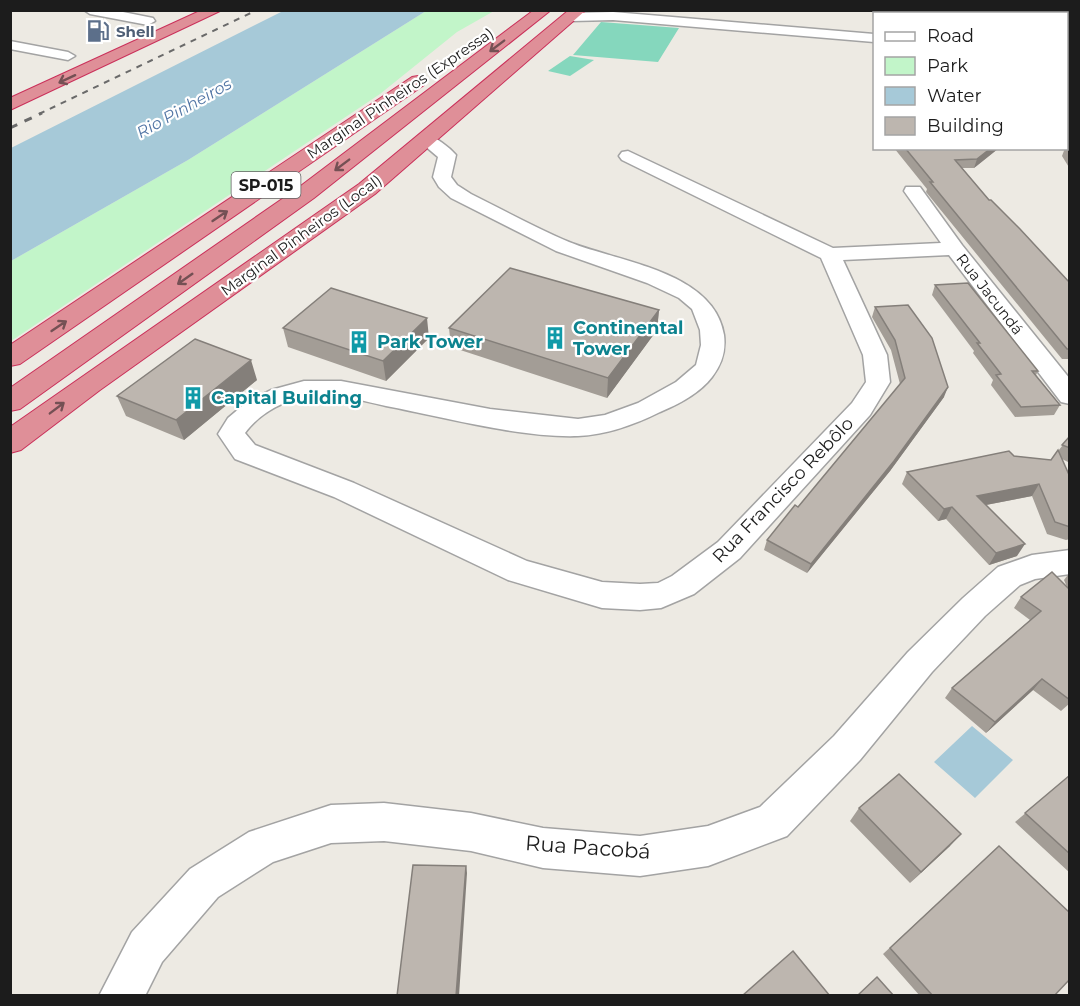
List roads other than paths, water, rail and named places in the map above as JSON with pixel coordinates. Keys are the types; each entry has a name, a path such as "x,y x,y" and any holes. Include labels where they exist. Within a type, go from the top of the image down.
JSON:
{"highway":[{"path":"120,54 196,10"},
{"path":"10,105 215,10"},
{"name":"Marginal Pinheiros (Expressa)","path":"10,358 521,10"},
{"path":"10,402 306,193 544,10"},
{"path":"118,34 164,14"},
{"name":"Marginal Pinheiros (Local)","path":"10,443 367,189 575,14"},
{"path":"39,69 88,47"}],"street":[{"path":"90,10 148,21"},
{"path":"624,10 717,21"},
{"path":"575,14 596,13 873,33"},
{"path":"743,23 873,38"},
{"path":"10,45 68,56"},
{"name":"Rua Francisco Rebôlo","path":"426,140 447,155 441,171 443,179 452,190 470,201 562,247 672,286 696,300 709,322 713,339 709,362 690,386 655,405 585,427 546,426 502,420 353,391 316,387 286,393 247,414 238,421 231,434 245,452 344,490 519,571 602,595 640,597 661,595 683,585 729,550 861,409 878,382 875,356 830,254"},
{"path":"628,156 830,254 955,249"},
{"name":"Rua Jacundá","path":"913,191 955,249 1070,396"},
{"name":"Rua Pacobá","path":"121,996 147,947 204,883 263,846 331,824 384,822 471,832 543,848 640,856 708,846 773,822 847,748 920,662 974,607 1009,576 1032,567 1070,562"}],"water":[{"name":"Rio Pinheiros","path":"285,10 426,11 188,160 11,261 11,148"},
{"path":"972,726 1013,760 975,798 934,762"}],"railway":[{"path":"39,114 257,10"},
{"path":"10,128 42,113"}],"place":[{"name":"Shell","path":"98,31"},
{"name":"Continental Tower","path":"555,338"},
{"name":"Park Tower","path":"359,342"},
{"name":"Capital Building","path":"193,398"}]}
